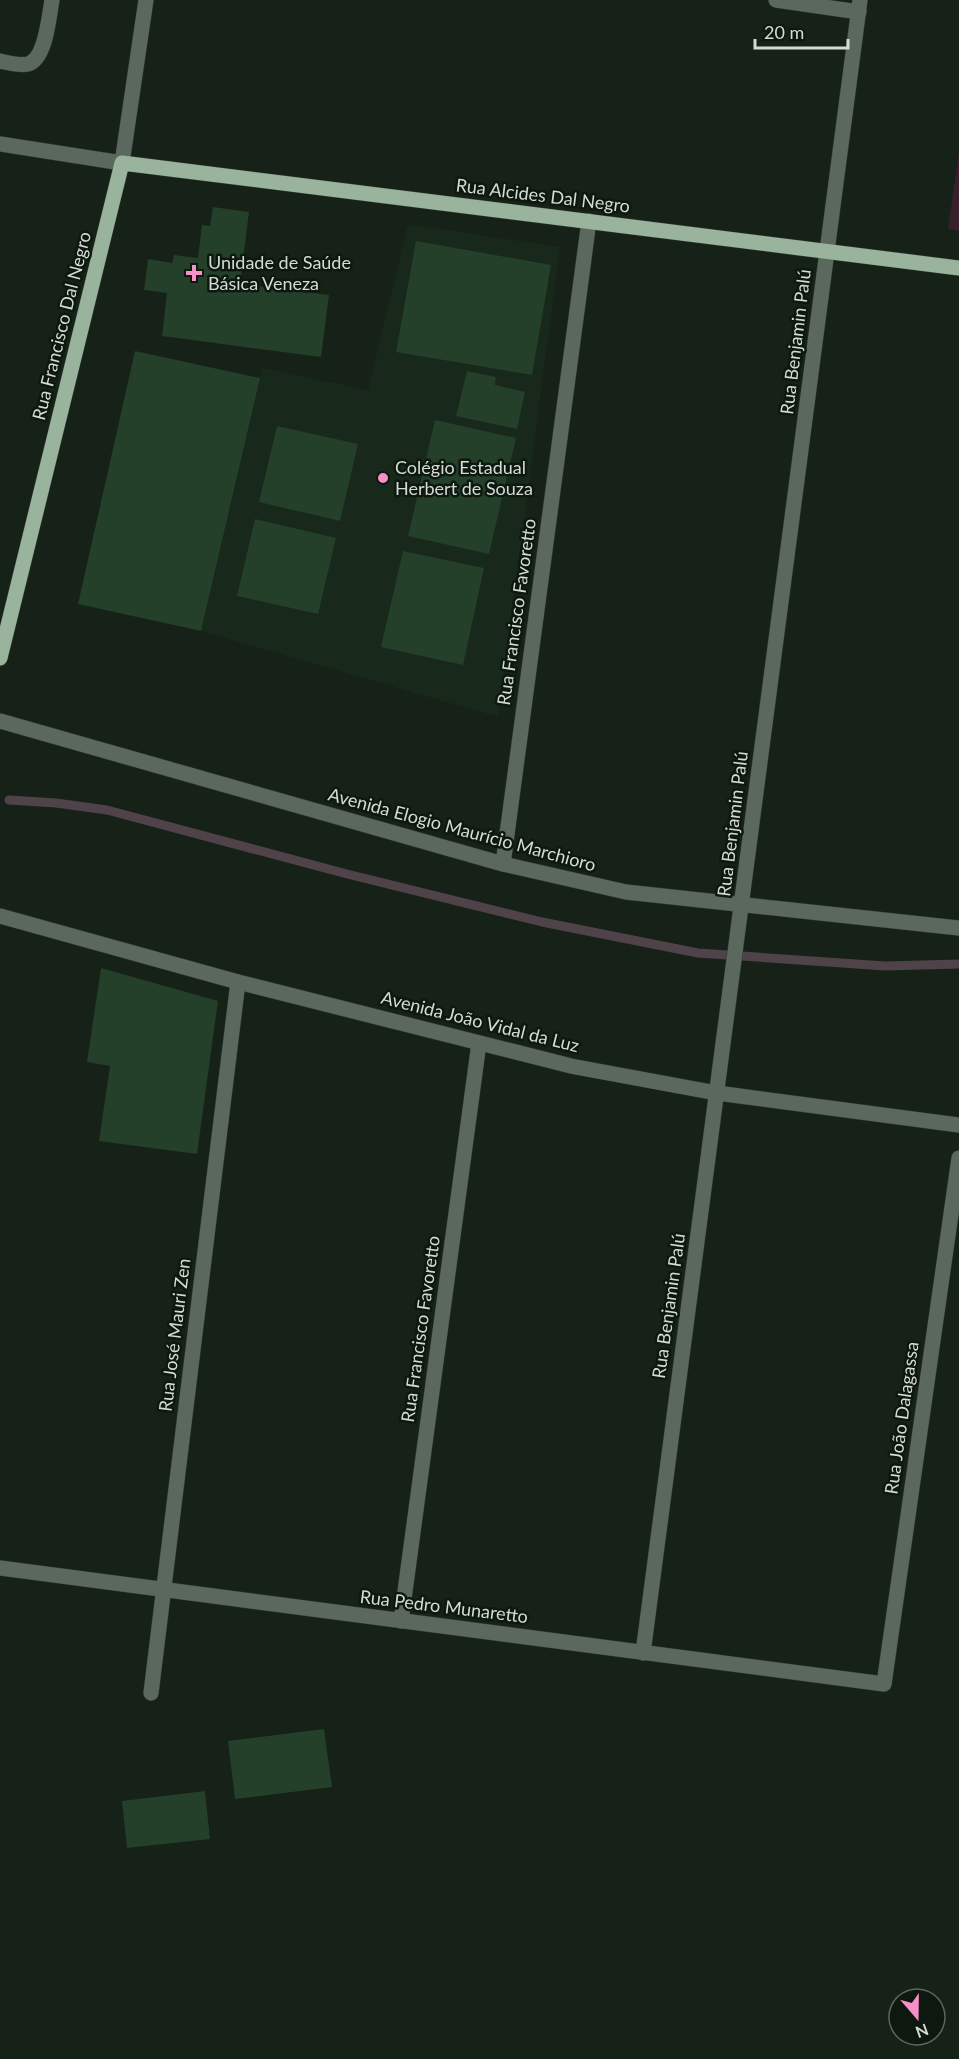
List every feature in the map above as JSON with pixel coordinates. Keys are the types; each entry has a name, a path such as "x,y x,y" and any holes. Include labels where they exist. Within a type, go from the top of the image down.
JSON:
{"main road":[{"name":"Rua Alcides Dal Negro","path":"122,163 959,268"},
{"name":"Rua Francisco Dal Negro","path":"0,658 122,163"}],"street":[{"path":"0,62 21,65 30,64 38,58 42,50 52,0"},
{"name":"Rua Francisco Dal Negro","path":"122,163 146,0"},
{"path":"776,0 860,6"},
{"name":"Rua Benjamin Palú","path":"643,1653 860,6"},
{"path":"0,144 122,163"},
{"name":"Rua Francisco Favoretto","path":"502,864 589,221"},
{"name":"Avenida Elogio Maurício Marchioro","path":"0,721 502,864 626,892 959,928"},
{"name":"Avenida João Vidal da Luz","path":"0,916 238,982 479,1043 632,1078 717,1094 959,1125"},
{"name":"Rua José Mauri Zen","path":"151,1693 238,982"},
{"name":"Rua Francisco Favoretto","path":"401,1621 479,1043"},
{"name":"Rua João Dalagassa","path":"884,1684 959,1158"},
{"name":"Rua Pedro Munaretto","path":"0,1568 884,1684"}],"shaded area":[{"path":"959,152 959,231 948,229"},
{"name":"Colégio Estadual Herbert de Souza","path":"408,224 560,247 498,717 201,631 262,368 368,390"}],"building":[{"name":"Unidade de Saúde Básica Veneza","path":"213,207 249,212 240,284 329,295 321,357 162,336 167,293 144,290 148,259 172,263 174,255 198,258 202,225 210,226"},
{"path":"416,241 551,265 532,375 396,352"},
{"path":"135,351 260,378 201,631 78,604"},
{"path":"467,371 496,377 495,385 525,392 517,429 456,416"},
{"path":"435,420 516,438 489,554 408,536"},
{"path":"277,426 358,444 340,521 259,502"},
{"path":"255,519 336,538 318,614 237,596"},
{"path":"403,551 484,568 463,665 381,647"},
{"path":"101,968 218,1001 197,1154 99,1141 110,1066 87,1062"},
{"path":"324,1729 332,1787 235,1799 228,1741"},
{"path":"205,1791 210,1839 127,1848 122,1801"}],"waterway":[{"path":"9,800 107,810 347,874 542,922 698,953 885,966 959,964"}],"place":[{"name":"Unidade de Saúde Básica Veneza","path":"194,273"},
{"name":"Colégio Estadual Herbert de Souza","path":"383,478"}]}
